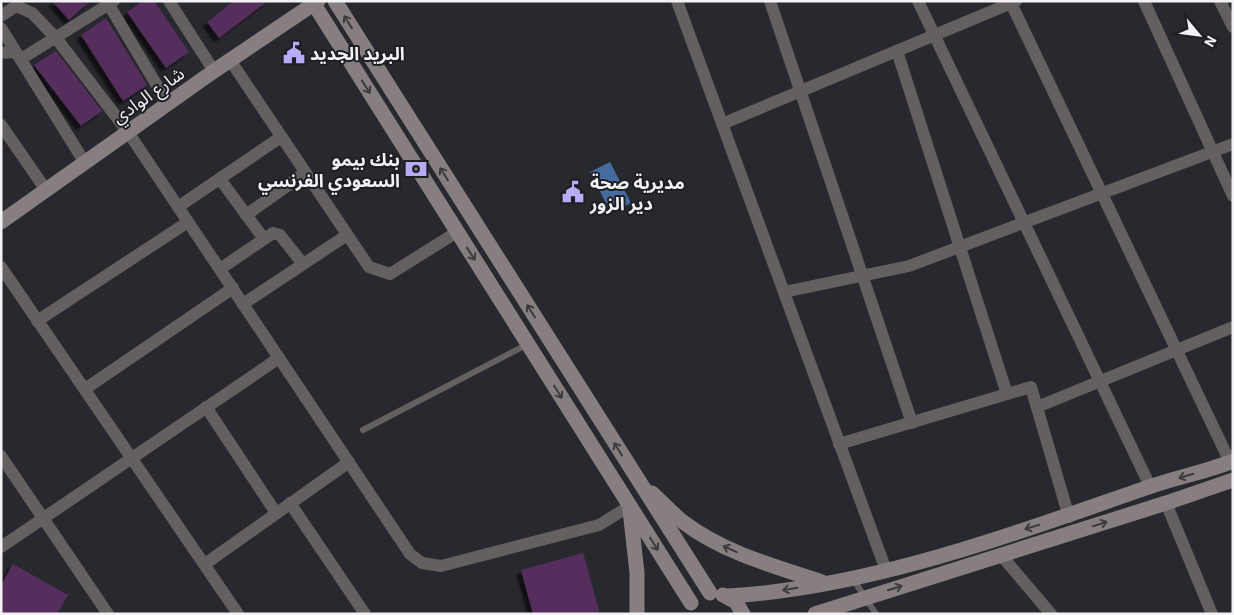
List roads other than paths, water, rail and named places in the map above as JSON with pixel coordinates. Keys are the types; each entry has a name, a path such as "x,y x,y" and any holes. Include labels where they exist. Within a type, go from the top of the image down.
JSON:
{"main road":[{"path":"336,1 710,593"},
{"name":"شارع الوادي","path":"1,222 314,2"},
{"path":"314,2 630,506 687,608 699,596 710,593 728,596 757,595 886,570 1069,516 1150,486 1231,462"},
{"path":"635,476 683,522 717,543 755,560 826,583"},
{"path":"815,614 1166,504 1233,480"},
{"path":"630,506 638,573 637,614"},
{"path":"728,596 736,602 743,614"}],"street":[{"path":"169,1 214,71"},
{"path":"677,1 886,570"},
{"path":"770,1 912,422"},
{"path":"918,1 1150,486"},
{"path":"1144,1 1233,196"},
{"path":"1220,1 1233,27"},
{"path":"722,124 1013,2 1176,351 1231,462"},
{"path":"1,53 18,55 56,38 112,3 168,104"},
{"path":"1,16 16,6 32,13 56,38 128,132 410,554 422,563 441,566 599,525 630,506"},
{"path":"1,28 85,163"},
{"path":"897,51 1006,394"},
{"path":"230,60 369,267 390,274 457,232"},
{"path":"1,125 46,190"},
{"path":"178,207 281,137"},
{"path":"784,292 909,266 1233,144"},
{"path":"246,215 305,173"},
{"path":"220,179 264,239"},
{"path":"37,321 188,222"},
{"path":"220,269 273,232 280,235 303,264"},
{"path":"243,304 347,235"},
{"path":"1,268 238,614"},
{"path":"85,389 232,288"},
{"path":"1037,407 1233,328"},
{"path":"1,547 279,358"},
{"path":"839,444 1031,387 1069,516"},
{"path":"206,407 276,513"},
{"path":"1,456 108,614"},
{"path":"204,564 349,462"},
{"path":"290,503 365,614"},
{"path":"1166,504 1212,614"},
{"path":"1001,555 1051,614"}],"lane":[{"path":"363,430 528,344"},
{"path":"852,578 876,614"}],"water":[{"path":"610,162 631,203 611,213 590,172"}],"place":[{"name":"البريد الجديد","path":"294,53"},
{"name":"بنك بيمو السعودي الفرنسي","path":"416,169"},
{"name":"مديرية صحة دير الزور","path":"573,192"}]}
